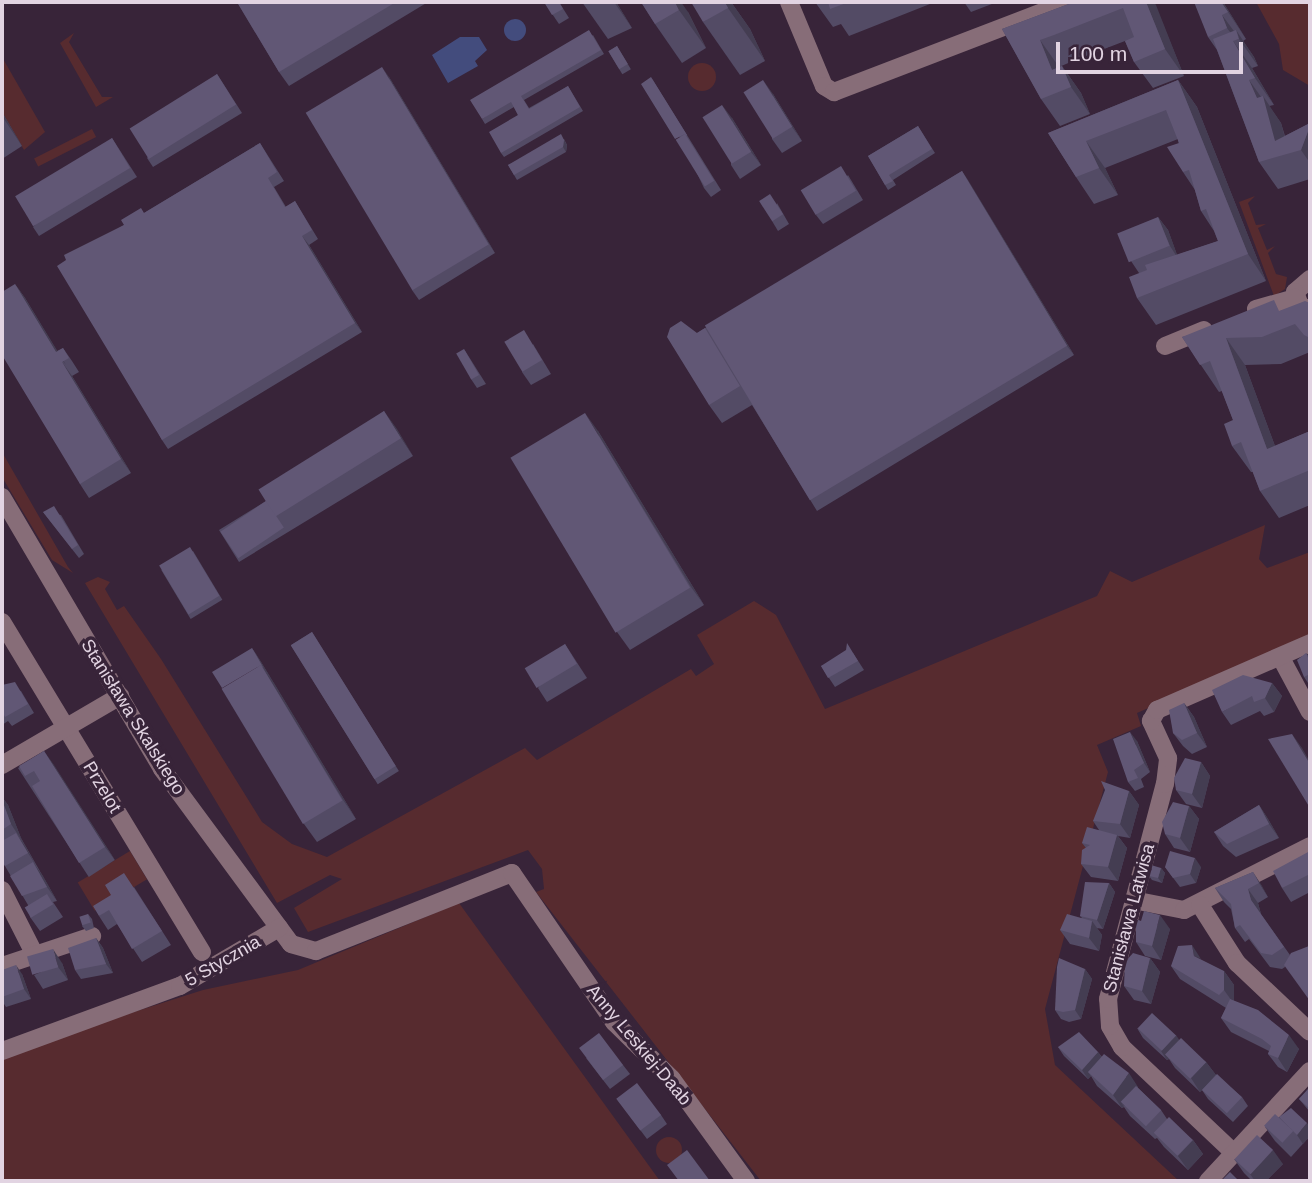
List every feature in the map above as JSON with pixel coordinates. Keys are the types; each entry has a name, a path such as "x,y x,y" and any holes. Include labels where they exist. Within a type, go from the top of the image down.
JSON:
{"street":[{"path":"789,2 824,86 834,92 1002,31 1068,2"},
{"path":"1296,298 1299,284 1310,279"},
{"path":"1296,298 1310,309"},
{"path":"1165,346 1296,298"},
{"name":"Stanisława Skalskiego","path":"2,496 162,769 279,928"},
{"name":"Przelot","path":"3,628 67,727 202,952"},
{"path":"1310,643 1281,658 1310,712"},
{"name":"Stanisława Latwisa","path":"1234,1153 1122,1047 1110,1026 1108,999 1168,758 1151,721 1157,710 1281,658"},
{"path":"2,765 120,696"},
{"path":"1133,900 1184,910 1200,905 1310,846"},
{"name":"5 Stycznia","path":"2,1051 180,986 279,928 298,948 316,951 512,873"},
{"name":"Anny Leskiej-Daab","path":"512,873 607,1011 672,1079 746,1181"},
{"path":"2,890 35,955"},
{"path":"1200,905 1237,963 1310,1032"},
{"path":"2,966 92,936"},
{"path":"1208,1181 1310,1071"}],"shaded area":[{"path":"1256,2 1310,2 1310,86 1283,70 1279,44"},
{"path":"74,33 69,42 102,97 113,97 96,107 60,43"},
{"path":"2,57 45,132 24,150 2,112"},
{"path":"702,63 712,67 716,77 712,87 702,91 692,87 688,77 692,67"},
{"path":"92,129 96,137 38,167 34,159"},
{"path":"1255,196 1248,203 1256,225 1266,224 1258,228 1267,250 1275,246 1268,253 1276,274 1287,277 1285,289 1274,296 1239,202"},
{"path":"2,452 73,573 52,560 2,477"},
{"path":"1265,525 1259,559 1267,568 1310,552 1310,637 1137,713 1141,726 1097,745 1108,772 1045,1009 1055,1065 1179,1181 761,1181 536,892 544,889 542,869 528,850 308,932 294,908 342,879 330,875 277,903 85,583 98,577 110,582 105,589 117,610 124,606 161,659 262,822 292,844 327,857 525,748 537,760 691,669 696,676 714,664 697,635 754,601 776,615 825,709 1097,596 1110,571 1132,582"},
{"path":"130,851 147,879 95,911 78,882"},
{"path":"459,903 660,1181 2,1181 2,1054 203,990 298,970"},
{"path":"669,1137 679,1140 682,1150 679,1160 669,1163 659,1160 656,1150 659,1140"}],"water":[{"path":"515,19 523,22 526,30 523,38 515,41 507,38 504,30 507,22"},
{"path":"460,37 479,37 487,50 475,61 478,66 448,83 432,55"}],"building":[{"path":"237,2 396,2 279,72"},
{"path":"544,2 559,2 563,9 552,15"},
{"path":"641,2 675,2 679,10 655,24"},
{"path":"691,2 725,2 728,8 703,22"},
{"path":"828,2 849,2 830,9"},
{"path":"1074,2 1146,2 1165,49 1134,62 1125,41 1134,37 1123,8 1040,40 1052,70 1062,66 1071,87 1041,99 1002,29"},
{"path":"1194,2 1221,2 1228,12 1222,15 1227,28 1208,37"},
{"path":"589,30 601,50 521,96 529,109 568,86 580,107 501,153 489,132 518,115 511,102 482,119 470,100"},
{"path":"1236,30 1239,39 1233,41 1255,78 1249,80 1257,98 1263,96 1275,141 1310,123 1301,150 1259,162 1213,39"},
{"path":"617,46 628,64 619,69 608,51"},
{"path":"382,67 489,244 412,290 306,113"},
{"path":"217,74 236,105 149,159 130,129"},
{"path":"651,77 687,135 686,136 685,134 675,139 641,84"},
{"path":"763,80 792,127 773,139 743,92"},
{"path":"1178,80 1248,254 1137,298 1129,277 1147,270 1145,265 1218,241 1206,209 1201,211 1189,170 1183,172 1167,147 1179,143 1166,110 1086,141 1099,168 1076,177 1048,133"},
{"path":"722,105 751,152 732,164 702,117"},
{"path":"918,126 932,149 889,175 893,181 885,185 868,156"},
{"path":"561,134 563,147 514,175 508,165"},
{"path":"685,134 714,181 705,186 676,140"},
{"path":"112,138 130,168 33,226 15,196"},
{"path":"260,143 277,172 268,178 285,207 295,201 312,230 302,236 355,323 162,440 57,266 66,260 64,255 124,225 121,220 141,208 144,213"},
{"path":"841,166 856,191 816,215 801,190"},
{"path":"962,171 1067,346 810,500 705,326"},
{"path":"770,194 783,214 772,221 759,201"},
{"path":"1158,217 1170,246 1129,262 1117,233"},
{"path":"15,284 56,352 63,348 69,358 62,362 121,459 80,484 2,355 2,292"},
{"path":"1274,300 1279,311 1305,301 1310,303 1310,338 1295,324 1262,337 1226,338 1267,449 1310,431 1310,470 1260,491 1241,442 1232,446 1224,424 1233,420 1210,361 1200,365 1182,337"},
{"path":"681,321 697,333 705,328 740,386 709,405 667,337 670,328"},
{"path":"524,330 542,360 522,372 504,342"},
{"path":"464,349 479,375 471,379 456,354"},
{"path":"384,411 401,438 275,517 258,489"},
{"path":"585,413 690,588 615,633 510,458"},
{"path":"266,501 284,528 238,558 220,532"},
{"path":"54,506 78,545 72,549 43,512"},
{"path":"190,547 219,596 188,614 159,566"},
{"path":"312,632 396,766 375,779 291,645"},
{"path":"847,643 858,661 828,678 821,666 846,650"},
{"path":"565,644 577,664 537,688 525,668"},
{"path":"252,648 264,669 261,665 222,688 212,672"},
{"path":"1306,653 1310,662 1310,674 1304,677 1297,660"},
{"path":"261,665 342,800 303,824 222,689"},
{"path":"1243,675 1272,683 1265,698 1254,702 1252,696 1222,712 1212,690"},
{"path":"15,682 28,704 5,717 2,711 2,685"},
{"path":"1184,703 1197,733 1182,740 1173,733 1169,710"},
{"path":"1130,732 1144,763 1134,770 1138,778 1128,782 1113,739"},
{"path":"1292,734 1310,764 1310,808 1268,739"},
{"path":"44,751 105,847 79,863 32,786 40,781 34,771 25,776 19,766"},
{"path":"1185,758 1201,762 1192,794 1176,790 1174,778"},
{"path":"1101,781 1129,791 1120,824 1093,821 1105,790"},
{"path":"2,800 11,824 2,830"},
{"path":"1173,802 1189,806 1180,838 1165,834 1162,822"},
{"path":"1259,805 1269,824 1227,844 1214,832"},
{"path":"1087,827 1117,835 1108,867 1081,864 1082,850 1090,845 1082,843"},
{"path":"16,833 28,853 5,866 2,861 2,841"},
{"path":"1170,851 1195,858 1190,874 1173,878 1165,867"},
{"path":"1310,851 1310,874 1282,888 1273,871"},
{"path":"33,862 47,887 22,896 10,876"},
{"path":"1151,865 1161,868 1158,878 1149,876"},
{"path":"1253,872 1259,883 1248,889 1251,900 1284,947 1272,955 1261,953 1240,925 1235,928 1231,904 1215,888"},
{"path":"124,873 162,931 132,949 109,910 99,916 93,906 111,895 105,885"},
{"path":"1085,882 1109,883 1097,920 1080,916"},
{"path":"47,894 53,904 31,918 25,907"},
{"path":"1144,911 1160,915 1152,946 1136,942 1136,919 1141,921"},
{"path":"88,914 91,923 82,925 79,917"},
{"path":"1067,914 1092,921 1089,938 1060,930"},
{"path":"96,938 106,964 75,970 68,948"},
{"path":"1192,945 1194,956 1224,971 1224,990 1219,995 1171,966 1178,946"},
{"path":"1309,946 1310,1001 1284,965 1291,953"},
{"path":"53,949 58,967 32,975 27,956"},
{"path":"1133,953 1150,958 1142,991 1124,986 1125,962"},
{"path":"1059,958 1085,969 1075,1010 1055,1010"},
{"path":"16,965 24,989 2,997 2,970"},
{"path":"1230,999 1258,1010 1289,1035 1278,1058 1268,1054 1271,1046 1262,1039 1221,1018"},
{"path":"1152,1013 1176,1036 1162,1051 1138,1028"},
{"path":"1079,1032 1098,1052 1082,1070 1058,1047"},
{"path":"599,1033 623,1065 603,1080 579,1048"},
{"path":"1181,1038 1206,1062 1190,1079 1165,1055"},
{"path":"1104,1054 1129,1073 1113,1095 1088,1072"},
{"path":"1217,1074 1242,1097 1227,1113 1202,1090"},
{"path":"637,1083 661,1115 640,1131 616,1099"},
{"path":"1136,1086 1161,1110 1146,1126 1121,1102"},
{"path":"1310,1087 1310,1109 1299,1099"},
{"path":"1291,1108 1307,1123 1297,1135 1279,1117"},
{"path":"1275,1114 1293,1131 1282,1143 1264,1126"},
{"path":"1169,1117 1193,1140 1177,1156 1154,1133"},
{"path":"1257,1135 1273,1150 1251,1174 1234,1159"},
{"path":"687,1150 710,1181 679,1181 667,1165"},
{"path":"1230,1172 1239,1181 1221,1181"}]}
